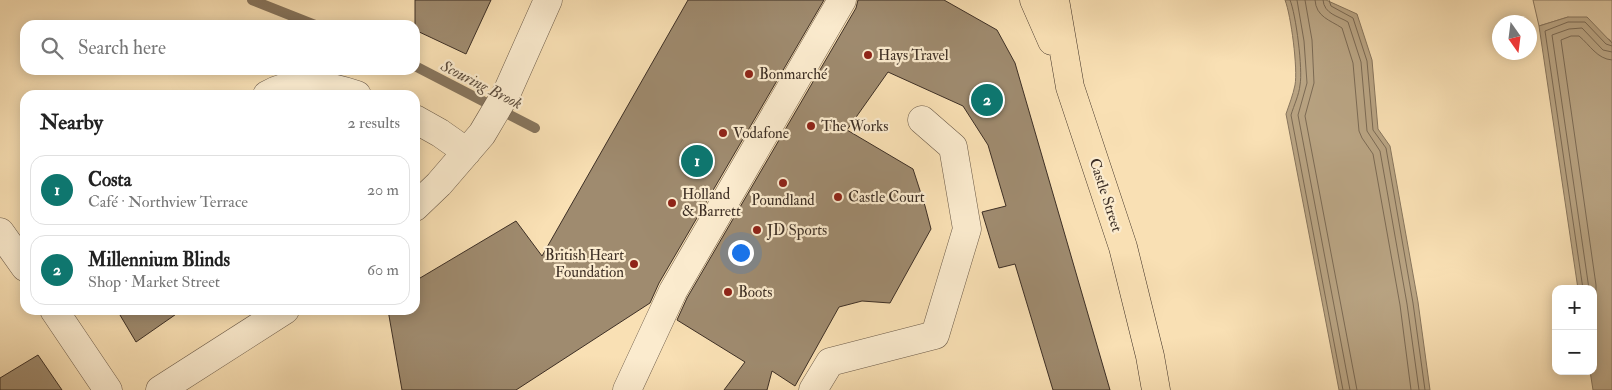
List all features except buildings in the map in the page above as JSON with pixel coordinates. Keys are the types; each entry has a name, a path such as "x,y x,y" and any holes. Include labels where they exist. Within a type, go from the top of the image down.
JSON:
{"main road":[{"path":"1034,0 1070,87"},
{"name":"Castle Street","path":"1055,0 1070,87 1123,247 1150,356 1156,390"}],"street":[{"path":"420,202 439,184 475,143 508,90 548,0"},
{"path":"626,390 673,291 842,0"},
{"path":"276,90 293,84 337,90"},
{"path":"813,390 830,362 935,335 967,229 953,148 922,120"},
{"path":"420,122 440,133 475,143"},
{"path":"0,232 20,260"},
{"path":"57,315 108,390"},
{"path":"160,390 276,315"}],"shaded area":[{"path":"1533,0 1612,0 1612,43 1610,40 1568,17 1539,26"}],"water":[{"path":"1285,0 1326,0 1357,14 1372,60 1378,129 1390,146 1418,302 1430,390 1339,390 1286,114 1294,89 1296,67 1290,17"},
{"path":"1568,17 1587,17 1612,43 1612,390 1593,390 1591,375 1597,375 1597,285 1577,285 1539,26"}],"waterway":[{"name":"Scouring Brook","path":"252,0 302,20"},
{"name":"Scouring Brook","path":"420,69 535,128"}],"place":[{"name":"Hays Travel","path":"868,55"},
{"name":"Bonmarché","path":"749,74"},
{"name":"Millennium Blinds","path":"987,100"},
{"name":"The Works","path":"811,126"},
{"name":"Vodafone","path":"723,133"},
{"name":"Costa","path":"697,161"},
{"name":"Poundland","path":"783,183"},
{"name":"Castle Court","path":"838,197"},
{"name":"Holland & Barrett","path":"672,203"},
{"name":"JD Sports","path":"757,230"},
{"name":"British Heart Foundation","path":"634,264"},
{"name":"Boots","path":"728,292"}]}
